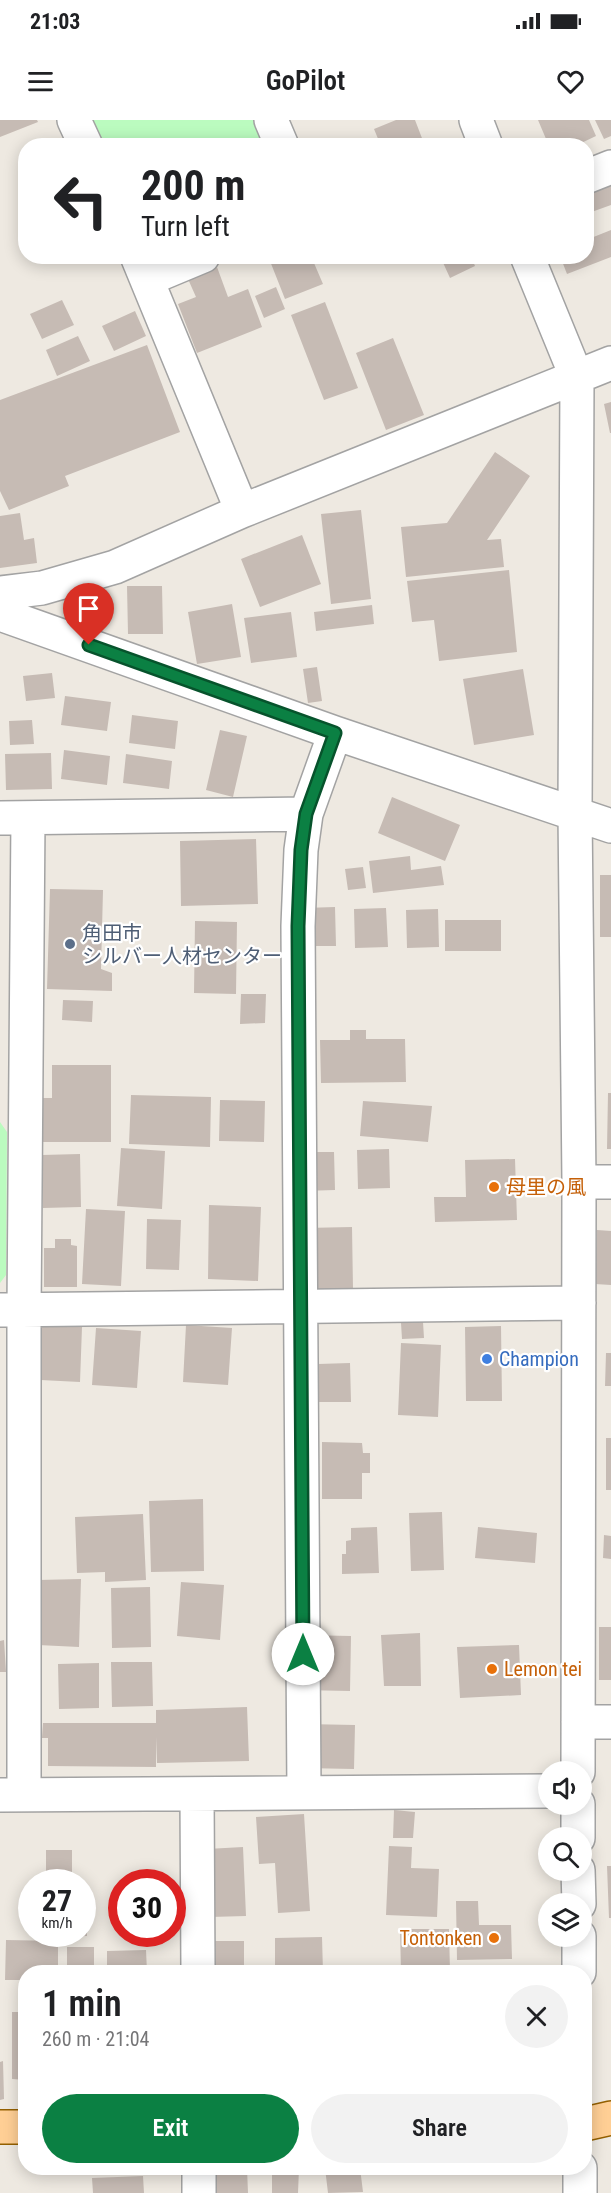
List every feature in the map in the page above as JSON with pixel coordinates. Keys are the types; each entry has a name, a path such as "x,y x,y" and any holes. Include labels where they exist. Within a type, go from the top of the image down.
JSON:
{"main road":[{"path":"592,2122 611,2118"},
{"path":"0,2127 18,2127"}],"street":[{"path":"74,120 82,138"},
{"path":"271,120 279,138"},
{"path":"476,120 483,138"},
{"path":"594,174 611,167"},
{"path":"163,264 143,268 242,511"},
{"path":"530,264 577,378 575,813 595,1182 579,1303 578,1761"},
{"path":"0,593 42,588 115,567 242,511 611,363"},
{"path":"0,614 335,733 611,826"},
{"path":"304,1793 298,926 301,850 306,814 335,733"},
{"path":"306,814 14,818 12,1795 538,1791"},
{"path":"12,1310 579,1303"},
{"path":"578,1722 611,1722"},
{"path":"197,1794 198,1965"},
{"path":"579,1947 579,1965"},
{"path":"199,2175 199,2193"},
{"path":"580,2175 580,2193"}],"green space":[{"path":"74,120 256,120 263,138 81,138"},
{"path":"0,1122 7,1132 6,1275 0,1283"}],"building":[{"path":"0,120 37,120 38,122 0,137"},
{"path":"396,120 415,120 422,138 378,138 374,129"},
{"path":"538,120 589,120 596,136 592,138 546,138"},
{"path":"595,120 611,120 611,136 604,139"},
{"path":"611,174 611,205 594,211 594,181"},
{"path":"611,230 611,257 594,264 594,237"},
{"path":"271,264 314,264 323,284 285,299"},
{"path":"444,264 474,264 475,266 450,278"},
{"path":"563,264 593,264 567,274"},
{"path":"217,267 228,297 248,289 262,327 197,353 178,304 196,297 188,279"},
{"path":"276,287 285,309 264,318 255,296"},
{"path":"62,300 74,325 42,339 30,314"},
{"path":"325,302 358,388 324,400 291,315"},
{"path":"135,311 146,336 114,351 102,326"},
{"path":"78,336 90,361 57,376 46,350"},
{"path":"393,338 424,415 386,430 356,353"},
{"path":"147,345 180,432 65,476 69,486 9,510 0,491 0,400"},
{"path":"611,402 611,433 610,433 604,404"},
{"path":"495,452 530,476 487,540 501,539 504,567 406,577 401,527 447,523"},
{"path":"361,510 371,599 331,604 321,514"},
{"path":"20,513 24,540 34,538 37,563 0,568 0,516"},
{"path":"302,535 321,584 260,607 241,559"},
{"path":"509,570 517,652 439,661 434,620 412,622 407,581"},
{"path":"127,586 162,586 163,634 128,634"},
{"path":"232,604 241,657 197,664 188,612"},
{"path":"372,605 374,624 316,631 314,612"},
{"path":"291,612 297,657 251,663 244,618"},
{"path":"317,667 322,701 308,703 303,669"},
{"path":"523,669 534,735 474,745 463,679"},
{"path":"52,673 55,698 26,701 23,676"},
{"path":"65,696 111,702 107,731 61,725"},
{"path":"132,715 178,721 175,749 129,743"},
{"path":"32,720 34,744 10,745 9,721"},
{"path":"220,730 247,736 233,797 206,790"},
{"path":"64,750 110,756 107,785 61,779"},
{"path":"51,753 52,789 6,790 5,754"},
{"path":"126,754 172,761 169,789 123,783"},
{"path":"392,797 460,825 445,861 378,833"},
{"path":"256,839 258,904 181,906 180,841"},
{"path":"410,856 411,870 441,866 444,885 373,893 369,861"},
{"path":"363,867 366,888 348,890 345,869"},
{"path":"600,875 611,875 611,937 600,937"},
{"path":"50,889 103,890 101,969 112,973 112,991 47,989"},
{"path":"335,907 336,946 305,946 304,908"},
{"path":"386,908 388,947 355,948 354,909"},
{"path":"438,909 439,947 407,948 406,910"},
{"path":"445,920 501,920 501,951 445,951"},
{"path":"195,921 237,922 236,994 194,993"},
{"path":"241,994 266,994 265,1023 240,1024"},
{"path":"63,1000 93,1001 92,1022 62,1020"},
{"path":"350,1030 366,1030 366,1039 405,1039 406,1082 321,1083 320,1040 350,1040"},
{"path":"52,1065 111,1065 111,1142 37,1142 37,1098 52,1098"},
{"path":"608,1093 611,1093 611,1149 607,1149"},
{"path":"131,1095 211,1097 210,1147 129,1144"},
{"path":"220,1100 265,1101 264,1142 219,1141"},
{"path":"363,1101 432,1106 428,1142 360,1136"},
{"path":"121,1148 165,1151 162,1209 117,1206"},
{"path":"389,1149 390,1188 358,1189 357,1150"},
{"path":"301,1152 334,1152 335,1190 302,1191"},
{"path":"80,1154 81,1207 43,1208 42,1155"},
{"path":"515,1159 517,1220 435,1222 434,1197 466,1197 465,1160"},
{"path":"209,1205 261,1207 258,1281 208,1279"},
{"path":"86,1209 125,1211 121,1286 82,1284"},
{"path":"147,1219 181,1220 179,1270 146,1269"},
{"path":"352,1227 353,1289 306,1291 305,1228"},
{"path":"597,1230 611,1231 611,1285 595,1284"},
{"path":"55,1239 71,1239 71,1245 77,1246 77,1287 44,1287 44,1248 55,1248"},
{"path":"423,1322 424,1338 402,1339 401,1323"},
{"path":"23,1324 82,1327 80,1382 21,1379"},
{"path":"186,1325 232,1328 228,1385 183,1382"},
{"path":"501,1326 502,1401 466,1401 465,1327"},
{"path":"96,1328 141,1331 137,1388 92,1385"},
{"path":"401,1343 441,1345 438,1417 398,1415"},
{"path":"606,1353 611,1353 611,1386 605,1386"},
{"path":"350,1363 351,1402 319,1402 318,1364"},
{"path":"606,1438 611,1438 611,1490 606,1490"},
{"path":"322,1442 362,1443 363,1453 370,1453 370,1473 362,1473 362,1499 322,1499"},
{"path":"203,1499 204,1571 151,1572 149,1501"},
{"path":"442,1512 444,1570 411,1571 409,1513"},
{"path":"143,1514 146,1580 105,1582 105,1572 77,1573 75,1517"},
{"path":"377,1527 379,1573 342,1574 342,1554 346,1554 346,1541 351,1540 351,1528"},
{"path":"478,1527 537,1533 535,1563 475,1558"},
{"path":"604,1535 611,1536 611,1559 603,1558"},
{"path":"81,1579 79,1647 38,1645 38,1580"},
{"path":"181,1582 224,1585 220,1640 177,1636"},
{"path":"150,1587 151,1647 112,1648 111,1588"},
{"path":"599,1627 611,1627 611,1680 599,1680"},
{"path":"420,1633 421,1686 384,1686 381,1635"},
{"path":"301,1635 351,1636 350,1691 300,1690"},
{"path":"4,1640 6,1672 0,1672 0,1641"},
{"path":"519,1645 521,1695 460,1698 457,1647"},
{"path":"111,1662 152,1662 153,1706 112,1707"},
{"path":"99,1663 99,1708 59,1709 58,1664"},
{"path":"247,1707 249,1761 157,1763 156,1737 156,1767 48,1766 48,1738 42,1738 43,1723 156,1723 156,1710"},
{"path":"305,1724 355,1725 354,1769 304,1768"},
{"path":"394,1810 415,1812 413,1838 393,1838"},
{"path":"304,1814 310,1911 278,1913 275,1863 259,1864 256,1817"},
{"path":"389,1846 412,1847 411,1868 439,1869 437,1917 386,1915"},
{"path":"243,1847 246,1916 210,1917 207,1849"},
{"path":"46,1850 72,1850 72,1869 46,1869"},
{"path":"607,1866 611,1866 611,1918 609,1918"},
{"path":"456,1901 478,1901 479,1925 511,1925 512,1959 457,1960"},
{"path":"400,1929 449,1929 450,1965 401,1965"},
{"path":"322,1937 323,1965 275,1965 275,1938"},
{"path":"6,1940 18,1940 18,1947 58,1947 58,1965 18,1965 18,1980 5,1980"},
{"path":"210,1941 244,1941 244,1965 211,1965"},
{"path":"67,1947 94,1947 94,1965 67,1965"},
{"path":"146,1950 147,1965 107,1965 107,1951"},
{"path":"12,2012 18,2012 18,2079 12,2079"},
{"path":"3,2061 4,2099 0,2100 0,2062"},
{"path":"199,2175 247,2175 248,2193 200,2193"},
{"path":"272,2175 299,2175 298,2193 272,2193"},
{"path":"326,2175 361,2175 363,2192 328,2193"},
{"path":"143,2176 144,2193 93,2193 92,2178"}],"place":[{"name":"角田市 シルバー人材センター","path":"70,944"},
{"name":"母里の風","path":"494,1187"},
{"name":"Champion","path":"487,1359"},
{"name":"Lemon tei","path":"492,1669"},
{"name":"Tontonken","path":"494,1938"}],"route":[{"path":"89,645 335,733 306,814 301,850 298,926 303,1654"}]}
